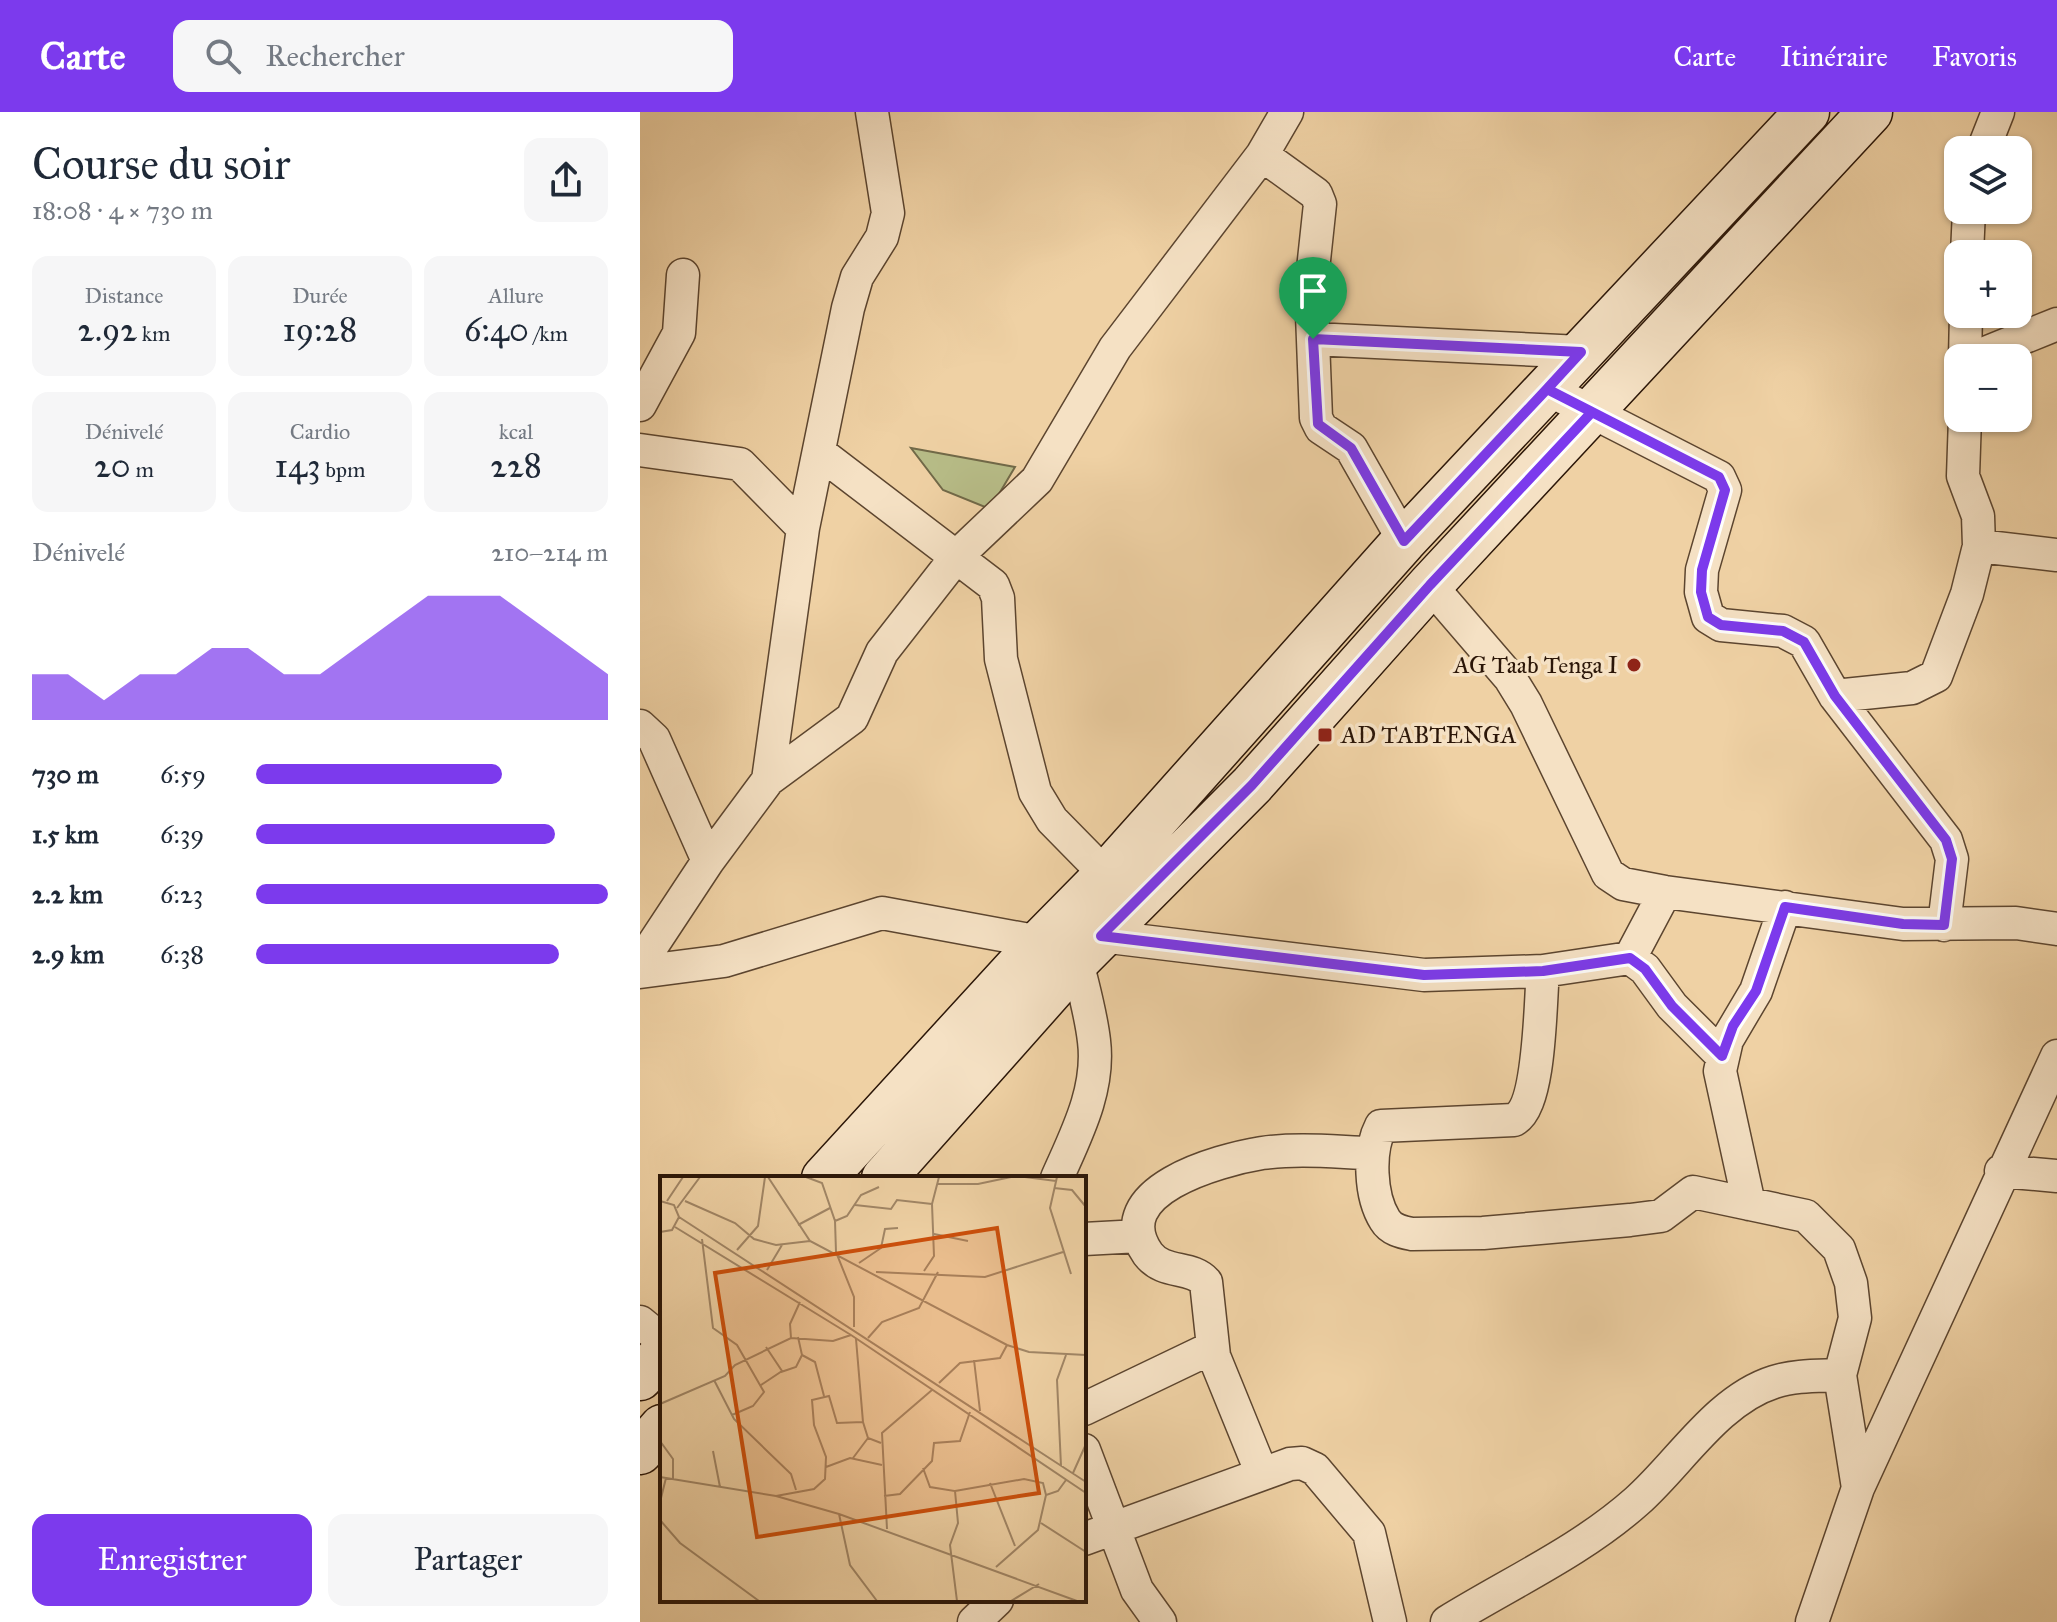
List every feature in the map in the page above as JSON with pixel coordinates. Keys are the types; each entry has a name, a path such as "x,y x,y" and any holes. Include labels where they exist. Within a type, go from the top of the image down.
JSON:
{"street":[{"path":"768,780 803,528 848,308 857,277 882,237 888,213 872,112"},
{"path":"640,964 708,861 768,780 856,714 882,652 957,556 1037,480 1115,348 1262,155 1287,112"},
{"path":"886,1176 1073,946 1106,875 1404,541 1807,112"},
{"path":"826,1176 1073,946 1252,785 1430,585 1870,112"},
{"path":"1989,136 1998,112"},
{"path":"1262,155 1316,194 1320,204 1311,288 1318,424 1351,448 1404,541"},
{"path":"640,405 679,333 683,275"},
{"path":"2008,344 2057,324"},
{"path":"1313,339 1581,352"},
{"path":"1547,389 1719,477 1725,490 1702,570 1701,592 1708,617 1721,625 1794,635 1804,642 1835,696 1946,840 1952,859 1944,925"},
{"path":"1835,696 1912,688 1936,676 1967,594 1979,546 1975,503 1963,476 1965,432"},
{"path":"640,450 740,464 803,528"},
{"path":"820,453 957,556 996,590 1001,659 1042,806 1106,875"},
{"path":"1979,546 2057,555"},
{"path":"1430,585 1510,678 1526,704 1608,874 1623,884 1903,924 2016,923 2057,929"},
{"path":"640,726 654,739 708,861"},
{"path":"1630,958 1665,892"},
{"path":"1749,1204 1723,1088 1722,1056 1733,1026 1756,991 1785,907"},
{"path":"640,972 743,956 882,913 1073,946 1424,975 1543,971 1630,958 1645,969 1672,1006 1722,1056"},
{"path":"1058,1176 1086,1113 1094,1060 1094,1041 1073,946"},
{"path":"1543,971 1534,1076 1527,1108 1520,1117 1386,1124 1375,1137 1372,1153 1385,1220 1396,1231 1412,1234 1483,1233 1630,1220 1661,1216 1693,1192 1806,1216 1839,1249 1851,1283 1855,1318 1840,1375 1858,1488"},
{"path":"1812,1622 1858,1488 2001,1171 2057,1056"},
{"path":"1262,1474 1214,1356 1206,1282 1196,1274 1174,1272 1149,1255 1139,1236 1144,1203 1154,1193 1189,1174 1261,1153 1372,1153"},
{"path":"2001,1171 2057,1176"},
{"path":"1086,1239 1139,1236"},
{"path":"640,1322 660,1338"},
{"path":"1086,1408 1205,1351 1214,1356"},
{"path":"640,1378 660,1356"},
{"path":"1447,1622 1560,1556 1637,1502 1707,1428 1752,1392 1773,1382 1796,1377 1840,1375"},
{"path":"640,1452 660,1429"},
{"path":"1086,1455 1140,1597 1160,1622"},
{"path":"1086,1538 1290,1464 1302,1463 1315,1469 1369,1533 1390,1622"},
{"path":"974,1622 995,1602"}],"green space":[{"path":"911,448 1015,467 990,509 943,490"}],"place":[{"name":"AG Taab Tenga I","path":"1634,665"},
{"name":"AD TABTENGA","path":"1325,735"}],"route":[{"path":"1313,339 1318,424 1351,448 1404,541 1547,389 1719,477 1725,490 1702,570 1701,592 1708,617 1721,625 1783,631 1804,642 1812,661 1835,696 1946,840 1952,859 1944,925 1903,924 1785,907 1756,991 1733,1026 1722,1056 1672,1006 1645,969 1630,958 1543,971 1424,975 1101,936 1252,785 1430,585 1592,412 1547,389 1581,352 1313,339"}]}
